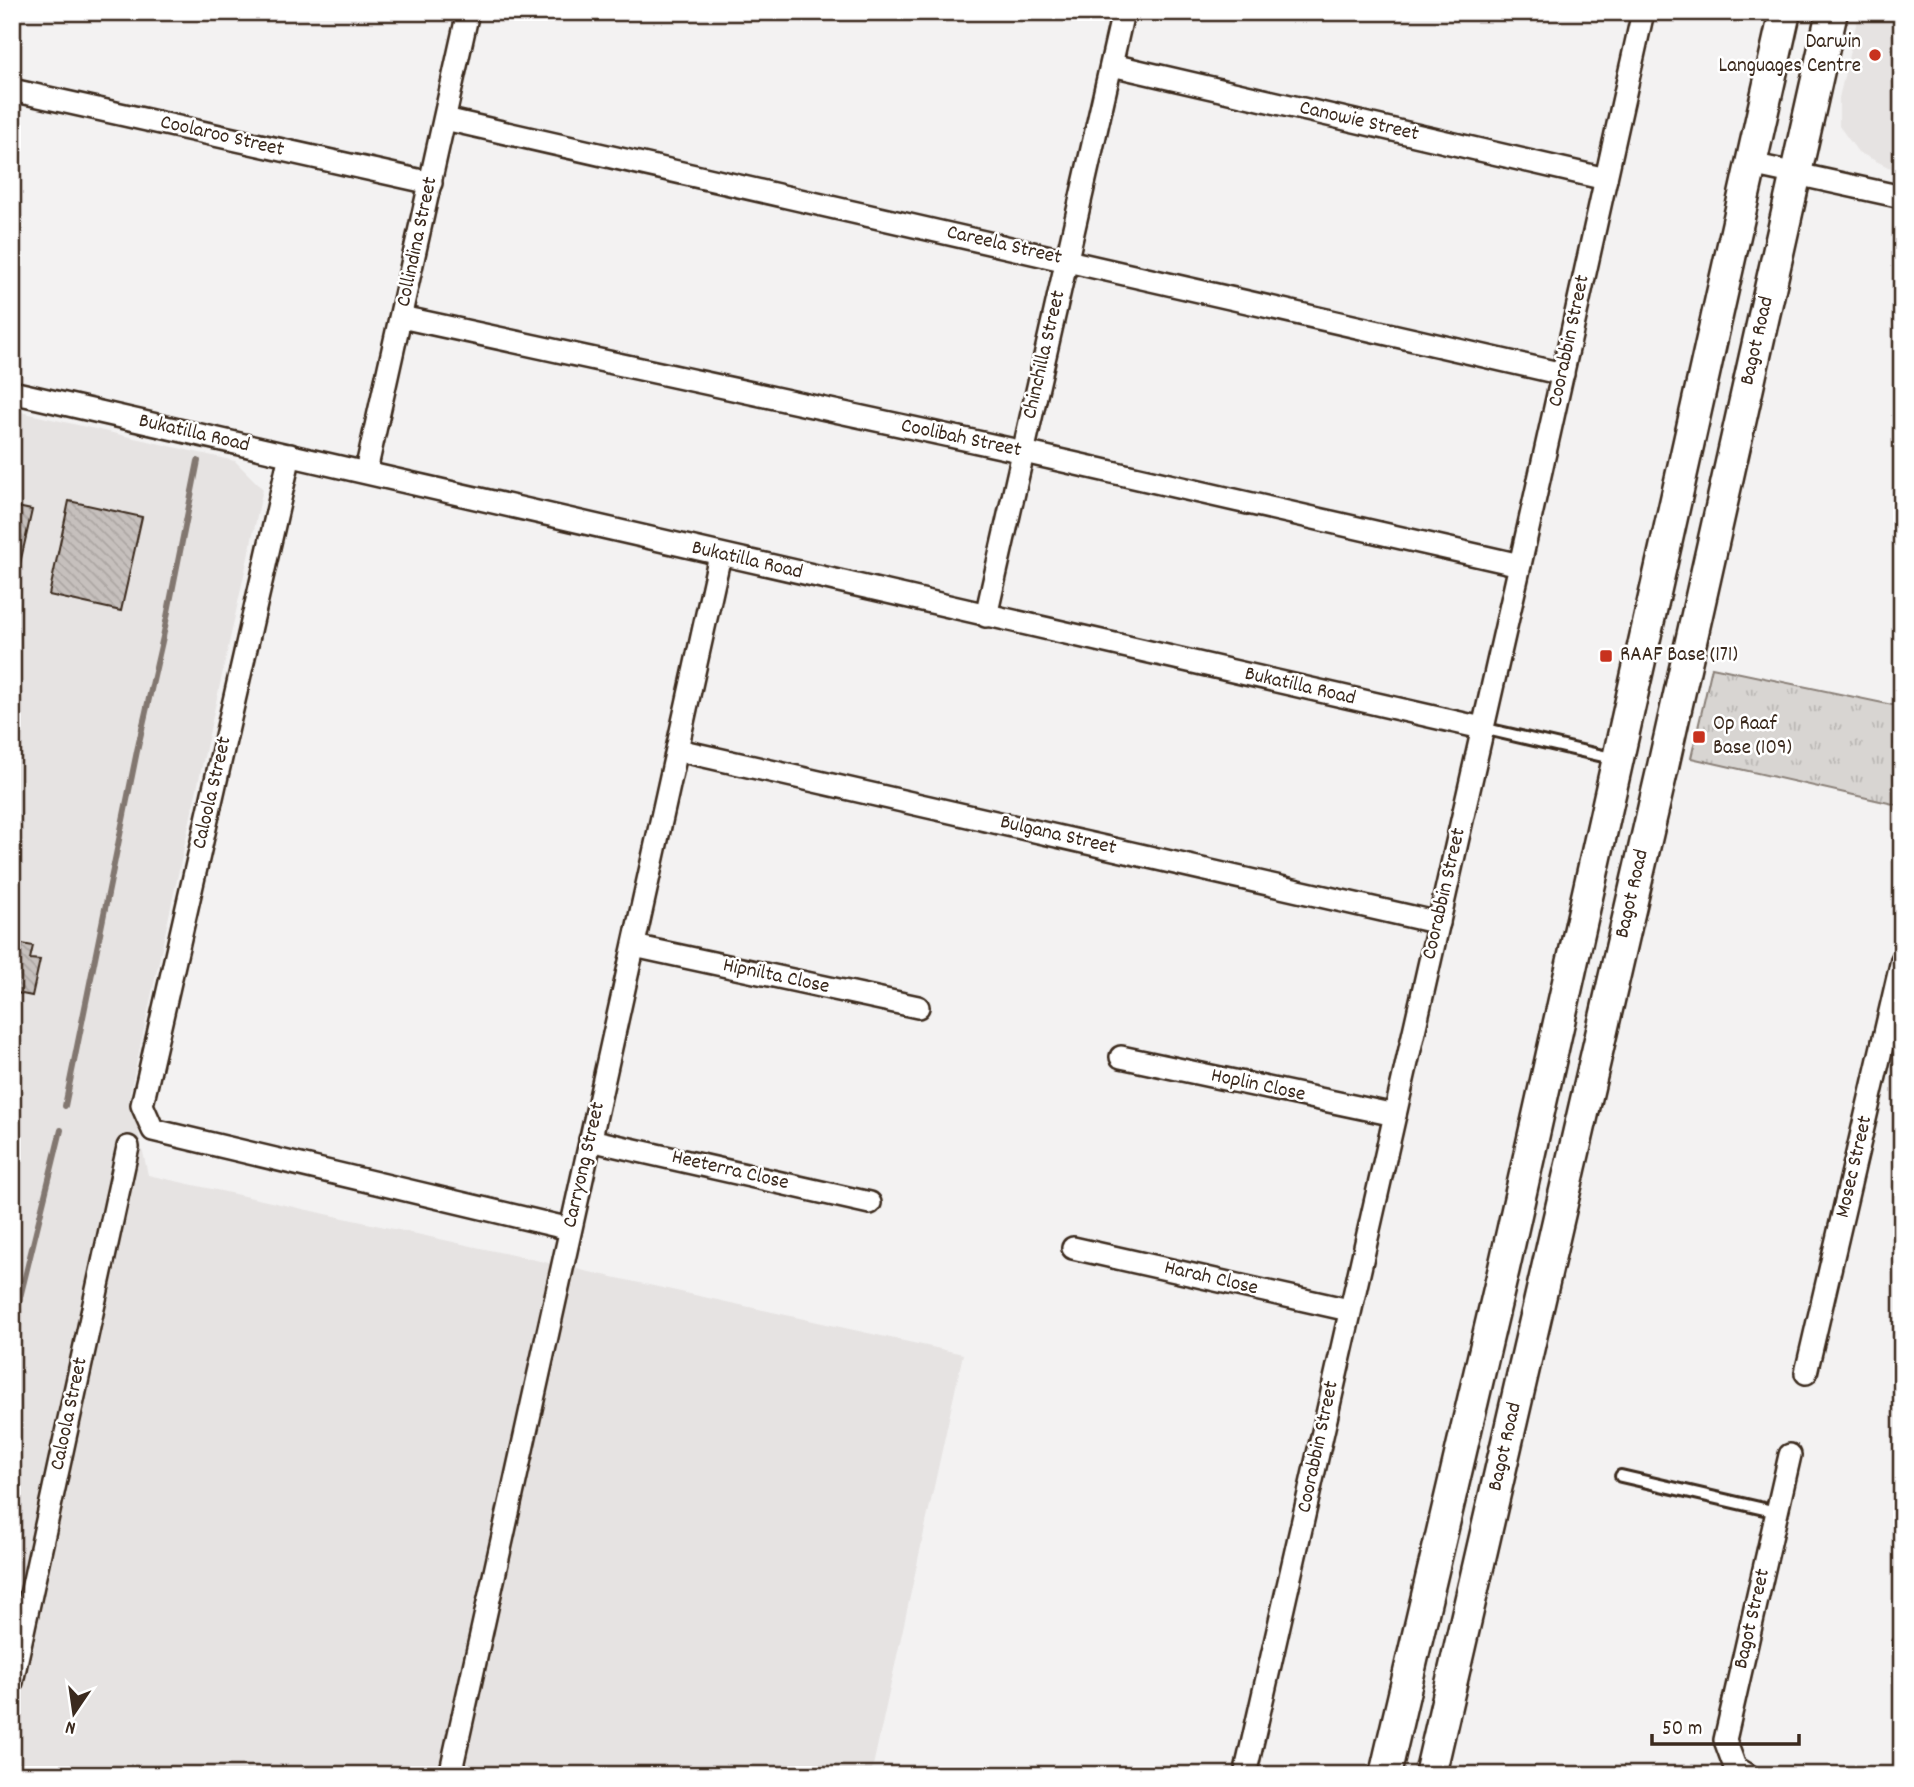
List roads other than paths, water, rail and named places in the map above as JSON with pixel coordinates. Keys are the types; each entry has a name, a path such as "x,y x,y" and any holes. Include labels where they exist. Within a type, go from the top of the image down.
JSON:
{"main road":[{"name":"Bagot Road","path":"1385,1775 1504,1268 1785,12"},
{"name":"Bagot Road","path":"1430,1775 1662,771 1832,12"}],"street":[{"name":"Collindina Street","path":"366,471 468,12"},
{"name":"Chinchilla Street","path":"986,616 1123,12"},
{"name":"Coorabbin Street","path":"1245,1775 1643,12"},
{"name":"Canowie Street","path":"1112,65 1606,178"},
{"name":"Coolaroo Street","path":"12,90 431,183"},
{"name":"Careela Street","path":"446,120 1563,374"},
{"path":"1751,164 1902,197"},
{"name":"Coolibah Street","path":"401,317 1024,452 1520,565"},
{"name":"Bukatilla Road","path":"12,392 366,471 720,555 1482,729"},
{"name":"Caloola Street","path":"290,455 142,1105 153,1130 570,1229"},
{"name":"Carryong Street","path":"450,1775 720,555"},
{"name":"Bulgana Street","path":"678,750 1439,923"},
{"name":"Hipnilta Close","path":"634,946 918,1007"},
{"name":"Mosec Street","path":"1806,1373 1898,1000 1902,960"},
{"name":"Hoplin Close","path":"1121,1057 1395,1115"},
{"name":"Heeterra Close","path":"590,1140 870,1203"},
{"name":"Caloola Street","path":"12,1682 128,1147"},
{"name":"Harah Close","path":"1073,1248 1349,1310"},
{"name":"Bagot Street","path":"1748,1775 1735,1768 1726,1740 1790,1455"}],"lane":[{"path":"1482,729 1619,760"},
{"path":"1620,1476 1777,1512"}],"waterway":[{"path":"65,1106 198,461"},
{"path":"12,1330 61,1130"}],"place":[{"name":"Darwin Languages Centre","path":"1875,55"},
{"name":"RAAF Base (171)","path":"1606,656"},
{"name":"Op Raaf Base (109)","path":"1699,737"}]}
